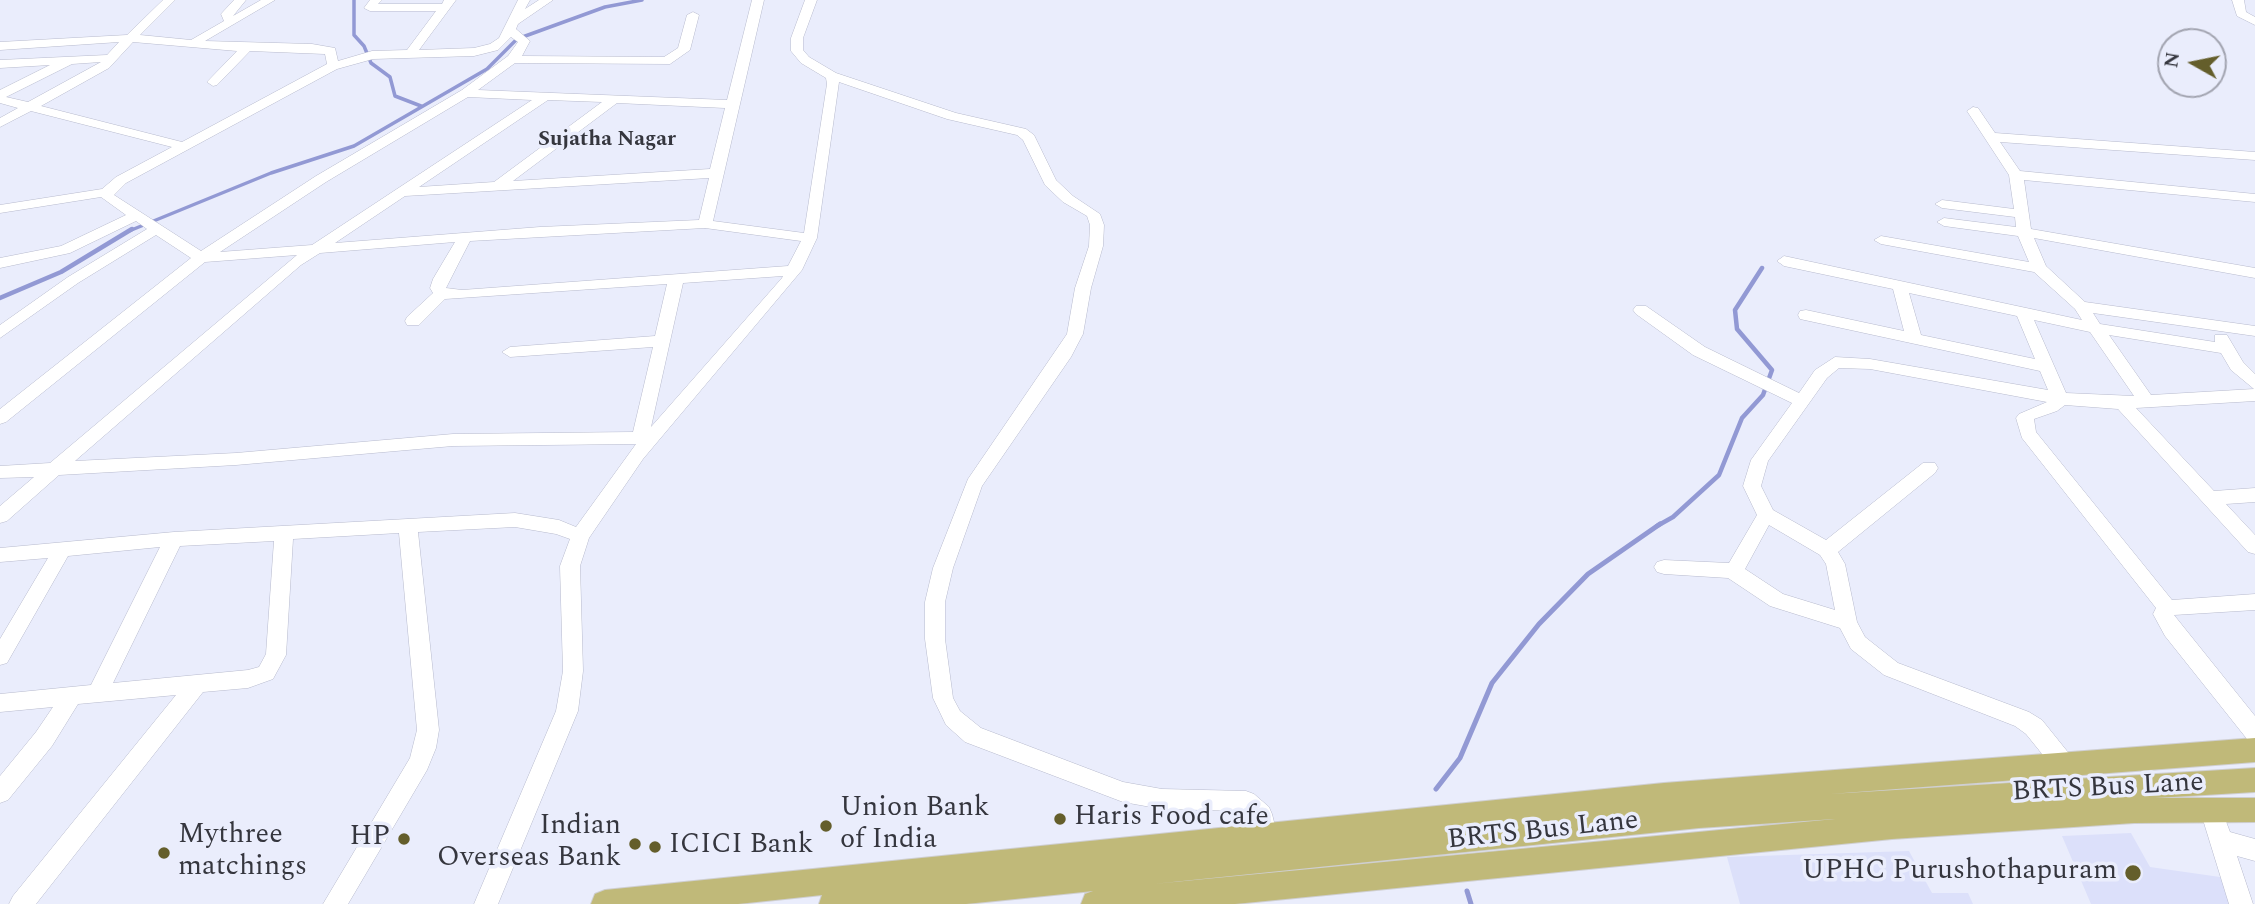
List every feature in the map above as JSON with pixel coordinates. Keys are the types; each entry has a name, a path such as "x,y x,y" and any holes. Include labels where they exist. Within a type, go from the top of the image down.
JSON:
{"main road":[{"path":"605,904 1664,795 2255,750"},
{"name":"BRTS Bus Lane","path":"833,904 1724,813 2255,780"},
{"path":"1111,903 1879,827 2134,811 2255,810"}],"street":[{"path":"0,123 105,65 169,0"},
{"path":"232,21 227,18 227,14 240,0"},
{"path":"193,43 269,0"},
{"path":"376,0 370,8 448,3"},
{"path":"0,418 201,258 321,179 466,93 512,59 522,48 517,32 524,0"},
{"path":"0,209 107,192 121,180 333,66 355,58 488,50 517,32 547,0"},
{"path":"705,224 758,0"},
{"path":"811,0 797,38 797,51 805,60 832,76 962,119 1021,132 1029,138 1050,182 1068,199 1093,214 1097,225 1096,246 1083,288 1075,334 1065,353 974,484 943,568 935,602 935,639 943,698 953,718 974,736 1123,792 1162,800 1246,801 1261,814 1266,834"},
{"path":"2238,0 2241,14 2255,22"},
{"path":"411,53 448,3"},
{"path":"512,59 666,61 684,50 693,15"},
{"path":"0,46 134,38 246,48 328,49 333,53 333,66"},
{"path":"213,82 246,48"},
{"path":"0,64 110,58"},
{"path":"0,97 69,61"},
{"path":"0,74 22,62"},
{"path":"486,904 533,800 567,711 573,671 570,566 580,536 646,438 795,270 810,238 834,84 832,76"},
{"path":"466,93 611,102 732,104"},
{"path":"0,97 186,147"},
{"path":"0,516 259,291 317,247 543,98"},
{"path":"499,186 611,102"},
{"path":"1973,111 2016,175 2024,232 2039,268 2080,306 2147,402"},
{"path":"1989,137 2255,156"},
{"path":"398,192 719,173"},
{"path":"2016,175 2255,198"},
{"path":"107,192 109,199 201,258 466,236 705,224 810,238"},
{"path":"1942,204 2021,214"},
{"path":"0,262 65,250 138,218"},
{"path":"1944,222 2024,232 2255,273"},
{"path":"0,333 73,280 155,228"},
{"path":"440,294 438,288 441,279 466,236"},
{"path":"1881,240 2039,268"},
{"path":"1784,261 2024,314 2227,349"},
{"path":"413,321 440,294 462,295 795,270"},
{"path":"646,438 662,341 676,279"},
{"path":"1900,288 1914,338"},
{"path":"2080,306 2255,331"},
{"path":"1642,310 1699,351 1802,401"},
{"path":"2024,314 2060,400"},
{"path":"1807,315 2046,368"},
{"path":"2211,325 2255,384"},
{"path":"510,352 662,341"},
{"path":"2063,763 2034,727 2022,719 1891,669 1858,643 1847,622 1835,564 1827,550 1767,515 1757,500 1752,486 1760,460 1829,365 1845,361 2060,400 2122,403 2255,394"},
{"path":"2060,400 2051,407 2029,414 2025,418 2028,434 2167,608 2165,620 2255,733"},
{"path":"2122,403 2255,547"},
{"path":"0,472 236,459 453,440 646,438"},
{"path":"1827,550 1928,468"},
{"path":"2209,498 2255,495"},
{"path":"1734,572 1754,532 1767,515"},
{"path":"0,555 284,532 515,520 559,527 580,536"},
{"path":"335,904 419,764 425,748 428,730 408,526"},
{"path":"0,703 255,678 266,673 275,662 284,532"},
{"path":"97,695 174,540"},
{"path":"0,657 62,550"},
{"path":"1664,567 1719,568 1734,572 1777,600 1847,622"},
{"path":"2167,608 2255,602"},
{"path":"21,904 197,684"},
{"path":"0,793 44,739 71,697"},
{"path":"2211,810 2241,904"},
{"path":"2221,841 2255,850"}],"shaded area":[{"name":"UPHC Purushothapuram","path":"2131,833 2150,867 2227,878 2232,904 2091,904 2062,836"},
{"path":"1909,851 1932,893 1968,893 1973,904 1740,904 1727,857"}],"waterway":[{"path":"354,0 354,35 364,46 371,63 390,77 395,96 421,106"},
{"path":"129,231 271,173 354,146 487,69 517,39 605,7 642,0"},
{"path":"0,298 61,272 132,229"},
{"path":"1658,526 1673,517 1719,475 1742,418 1763,395 1772,370 1737,329 1735,310 1762,268"},
{"path":"1436,789 1460,758 1492,683 1539,624 1588,574 1658,526"},
{"path":"1467,891 1471,904"}],"place":[{"name":"Haris Food cafe","path":"1060,819"},
{"name":"Union Bank of India","path":"826,826"},
{"name":"HP","path":"404,839"},
{"name":"Indian Overseas Bank","path":"635,844"},
{"name":"ICICI Bank","path":"655,847"},
{"name":"Mythree matchings","path":"164,853"},
{"name":"UPHC Purushothapuram","path":"2133,873"}],"district":[{"name":"Sujatha Nagar","path":"607,141"}]}
